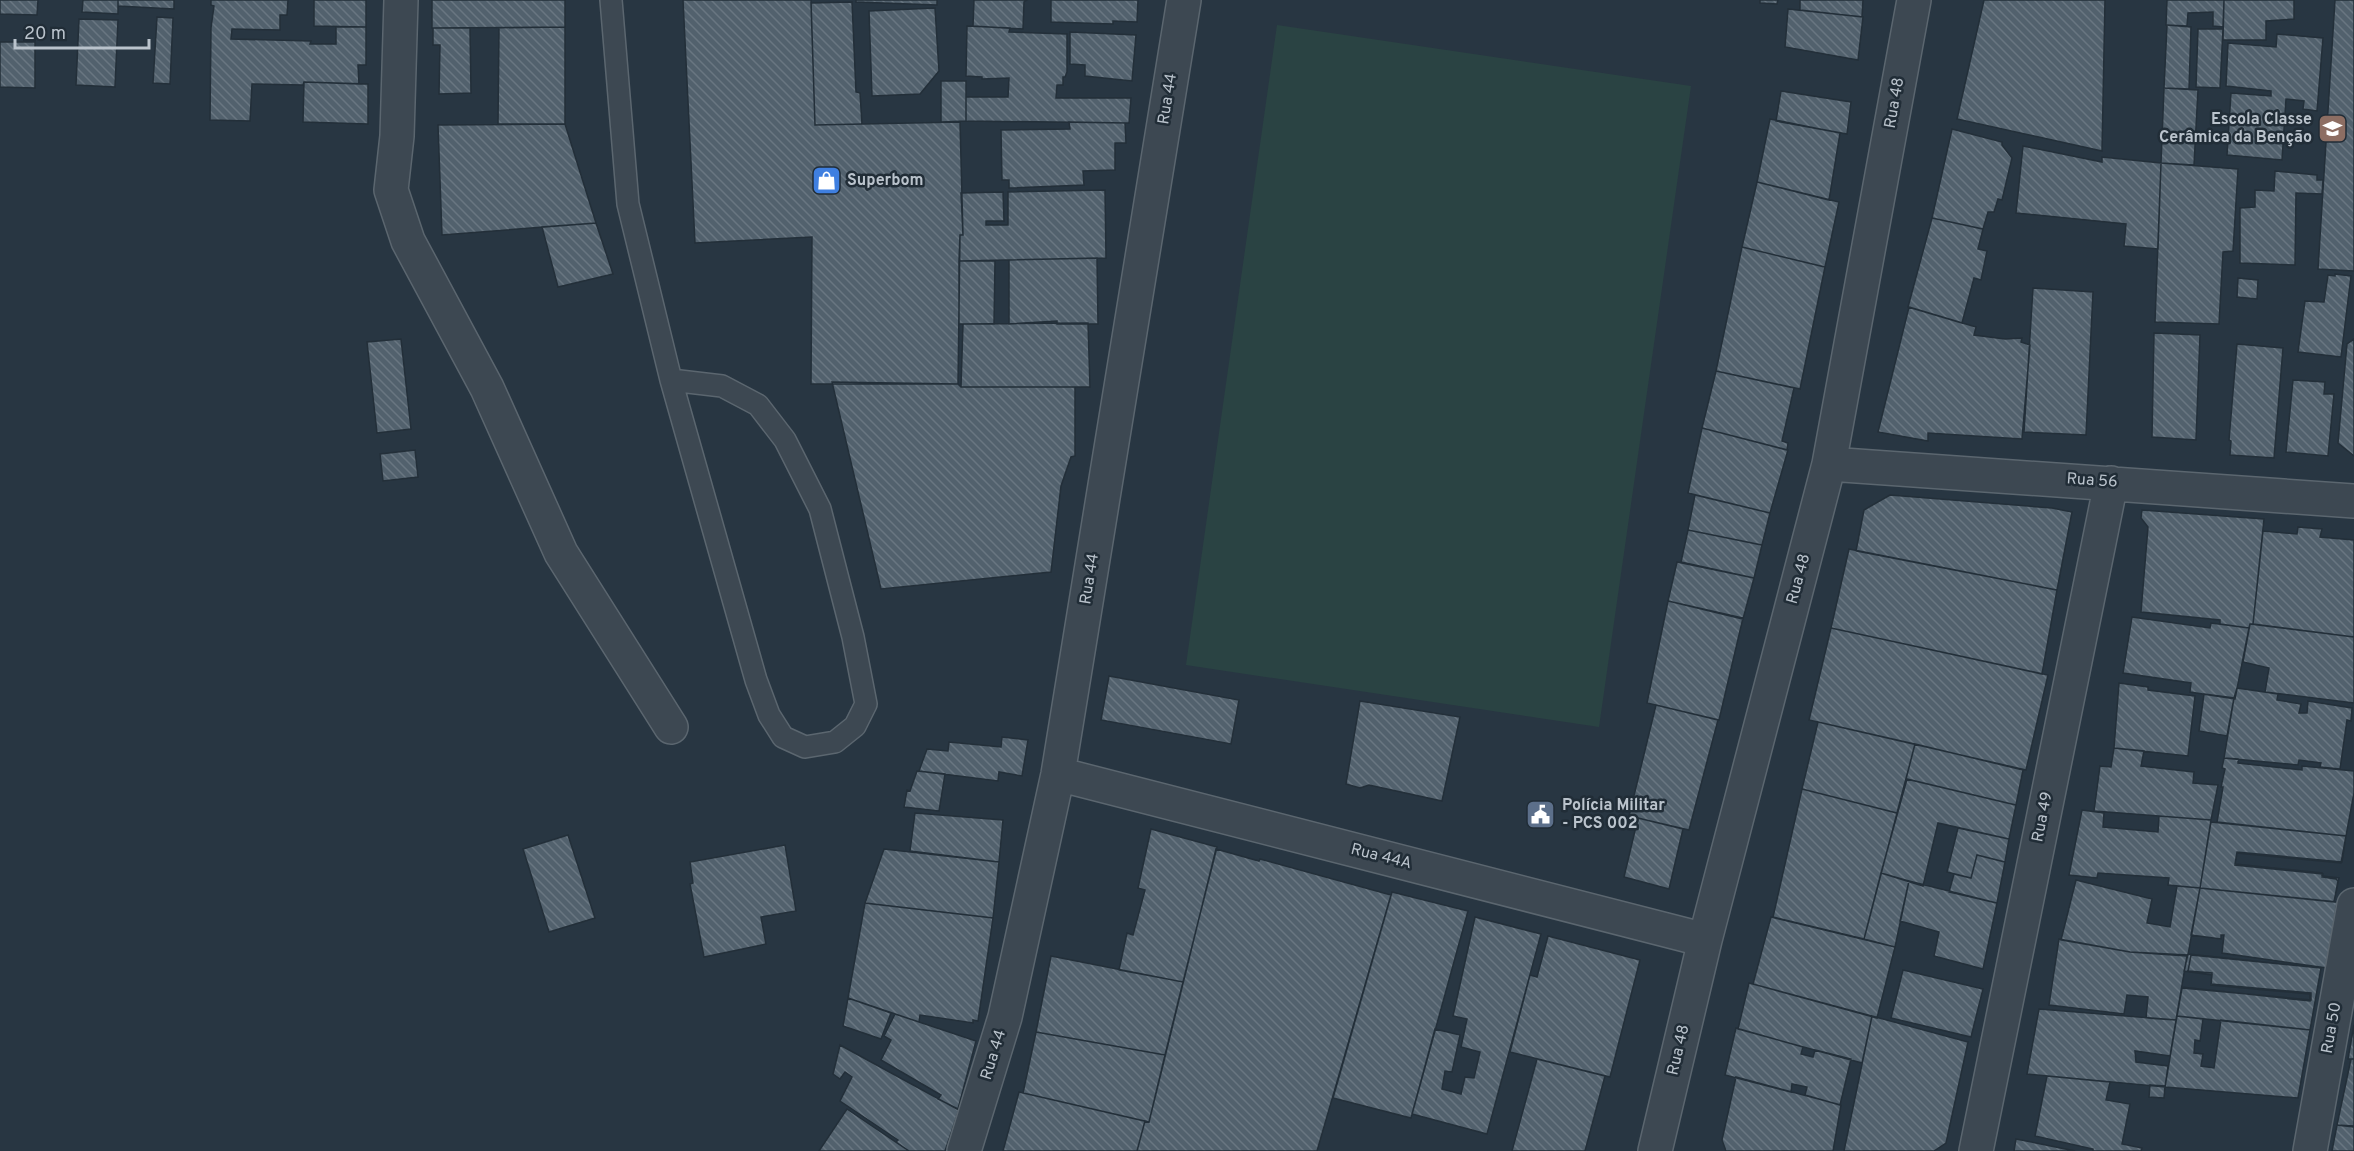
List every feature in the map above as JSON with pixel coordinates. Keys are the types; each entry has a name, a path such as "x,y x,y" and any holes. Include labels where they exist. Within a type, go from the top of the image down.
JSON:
{"street":[{"path":"401,0 397,136 391,190 408,241 487,388 561,553 671,727"},
{"name":"Rua 44","path":"964,1151 1005,1017 1058,774 1184,0"},
{"name":"Rua 48","path":"1655,1151 1705,940 1829,464 1914,0"},
{"name":"Rua 56","path":"1829,464 2354,501"},
{"name":"Rua 49","path":"1976,1151 2111,483"},
{"name":"Rua 44A","path":"1058,774 1705,940"},
{"name":"Rua 50","path":"2310,1151 2354,905"}],"lane":[{"path":"611,0 628,204 671,380 756,680 769,715 783,737 805,747 835,742 855,726 866,704 853,637 820,509 785,440 758,405 722,386 671,380"}],"green space":[{"path":"1277,25 1691,86 1599,727 1186,665"}],"building":[{"path":"0,0 38,0 37,15 0,14"},
{"path":"83,0 118,0 118,14 82,12"},
{"path":"118,0 174,0 174,9 118,6"},
{"path":"211,0 288,0 287,15 280,15 280,30 232,29 231,39 311,41 310,44 336,44 336,27 366,27 366,65 358,65 359,84 304,82 303,85 252,84 250,121 210,120 211,28 214,6 211,5"},
{"path":"314,0 366,0 366,27 314,26"},
{"path":"432,0 565,0 565,27 432,28"},
{"name":"Superbom","path":"683,0 811,0 815,125 960,122 963,235 960,235 958,384 811,384 812,237 695,243"},
{"path":"856,0 937,0 937,5 856,2"},
{"path":"974,0 1027,0 1024,2 1023,29 973,26"},
{"path":"1051,0 1138,0 1137,22 1113,21 1113,24 1051,22"},
{"path":"1760,0 1778,0 1777,4 1760,3"},
{"path":"1800,0 1863,0 1862,17 1800,10"},
{"path":"1984,0 2105,0 2102,151 1957,119"},
{"path":"2167,0 2224,0 2223,27 2213,26 2213,12 2188,13 2187,26 2166,25"},
{"path":"2224,0 2294,0 2294,19 2266,21 2266,40 2223,40"},
{"name":"Escola Classe Cerâmica da Benção","path":"2335,0 2354,0 2354,271 2318,269"},
{"path":"852,2 856,92 860,93 862,124 815,125 811,3"},
{"path":"935,8 939,71 920,94 872,96 869,11"},
{"path":"1788,9 1863,17 1858,60 1785,47"},
{"path":"157,17 173,18 170,84 153,83"},
{"path":"79,19 118,20 115,87 76,85"},
{"path":"2167,25 2191,27 2189,89 2164,88"},
{"path":"967,26 1010,28 1009,32 1067,34 1067,72 1063,77 1063,85 1057,85 1056,98 1131,98 1129,123 966,121 966,97 1008,97 1009,78 982,79 982,77 966,76"},
{"path":"565,27 565,124 498,124 499,28"},
{"path":"433,28 470,28 471,93 439,94 440,45 433,45"},
{"path":"2198,29 2223,29 2220,88 2196,87"},
{"path":"1070,32 1136,35 1132,81 1085,76 1085,65 1070,64"},
{"path":"2277,34 2323,38 2317,111 2303,109 2304,101 2286,99 2282,160 2227,155 2231,93 2271,96 2271,91 2226,86 2228,43 2276,47"},
{"path":"0,42 35,42 35,88 0,87"},
{"path":"941,81 966,81 966,121 941,122"},
{"path":"304,82 368,84 368,124 303,122"},
{"path":"2164,88 2198,90 2194,165 2161,163"},
{"path":"1781,91 1851,102 1847,134 1776,121"},
{"path":"1770,119 1840,133 1829,200 1757,182"},
{"path":"1069,122 1125,123 1126,143 1115,143 1115,170 1083,171 1084,185 1009,188 1009,180 1002,180 1001,130 1070,129"},
{"path":"565,124 596,223 442,235 438,125"},
{"path":"1952,129 2002,142 2012,158 2002,200 1998,199 1994,212 1988,212 1983,229 1932,218"},
{"path":"2023,146 2102,162 2102,157 2161,163 2158,249 2124,246 2126,224 2016,213"},
{"path":"2161,163 2238,169 2233,251 2223,252 2219,324 2155,322"},
{"path":"2275,171 2317,175 2317,180 2323,180 2322,194 2296,193 2295,265 2240,263 2240,208 2255,207 2255,190 2274,191"},
{"path":"1757,182 1839,202 1825,267 1742,247"},
{"path":"1105,190 1106,258 959,261 960,235 963,235 961,193 1003,192 1004,221 986,221 986,225 1008,225 1008,192"},
{"path":"1932,218 1983,229 1978,249 1987,251 1981,280 1974,278 1962,323 1908,307"},
{"path":"596,223 613,274 558,287 542,227"},
{"path":"1742,247 1825,267 1800,389 1716,371"},
{"path":"1097,258 1098,324 1057,324 1057,321 1009,324 1009,260"},
{"path":"959,261 995,261 994,324 959,324"},
{"path":"2335,274 2351,276 2341,357 2298,352 2305,301 2324,302 2328,275 2335,276"},
{"path":"2238,278 2258,280 2257,299 2237,297"},
{"path":"2033,288 2093,292 2086,435 2024,432"},
{"path":"1909,307 1976,327 1974,335 2005,339 2022,338 2021,342 2030,345 2022,439 1928,433 1928,441 1878,432"},
{"path":"1088,323 1090,387 961,387 963,324"},
{"path":"2154,333 2200,335 2196,440 2152,437"},
{"path":"401,339 411,429 377,433 367,342"},
{"path":"2354,339 2354,456 2338,443 2347,344"},
{"path":"2237,344 2283,348 2274,458 2230,455 2231,441 2229,440"},
{"path":"1716,371 1794,388 1782,441 1788,443 1787,450 1702,428"},
{"path":"2293,380 2325,382 2324,394 2334,394 2328,456 2286,452"},
{"path":"832,382 958,384 961,387 1075,387 1075,456 1071,457 1061,486 1051,572 881,589"},
{"path":"1702,428 1788,450 1770,513 1688,493"},
{"path":"415,450 418,477 383,481 380,454"},
{"path":"1695,495 1770,513 1762,545 1688,530"},
{"path":"1890,495 2052,508 2072,512 2057,590 1856,551 1864,510"},
{"path":"2142,510 2264,519 2253,624 2250,624 2249,628 2220,624 2220,620 2141,612 2148,527 2141,518"},
{"path":"2298,527 2322,529 2320,537 2354,540 2354,637 2253,624 2263,531 2297,534"},
{"path":"1688,530 1762,545 1754,578 1681,562"},
{"path":"1849,549 2057,590 2042,674 1831,628"},
{"path":"1677,562 1754,578 1743,619 1668,601"},
{"path":"1668,601 1743,618 1719,720 1647,703"},
{"path":"2132,617 2210,628 2211,623 2249,628 2235,699 2190,692 2191,683 2123,673"},
{"path":"2250,624 2354,637 2354,703 2265,692 2269,668 2243,662"},
{"path":"1831,628 2048,675 2026,770 1809,720"},
{"path":"1109,676 1239,700 1231,744 1101,720"},
{"path":"2119,683 2148,687 2148,690 2195,696 2188,756 2114,748"},
{"path":"2237,688 2278,694 2277,700 2301,704 2299,713 2307,713 2308,701 2352,708 2351,721 2347,720 2340,769 2320,767 2321,763 2299,760 2298,765 2224,758"},
{"path":"2204,694 2234,698 2227,736 2199,731"},
{"path":"1360,701 1460,717 1442,801 1369,785 1360,788 1346,784"},
{"path":"1656,705 1718,720 1689,830 1629,816"},
{"path":"1818,722 1915,744 1897,813 1802,789"},
{"path":"1002,737 1028,740 1022,776 999,772 998,781 919,771 927,749 948,751 949,742 1001,747"},
{"path":"1915,744 2023,770 2016,805 1906,779"},
{"path":"2114,748 2144,751 2141,766 2194,772 2193,783 2218,785 2211,820 2094,811 2100,766 2111,767"},
{"path":"2224,758 2238,759 2238,763 2302,770 2302,766 2354,771 2354,793 2346,836 2217,822 2225,769 2222,768"},
{"path":"917,771 945,774 939,811 904,807 907,790 910,791"},
{"path":"1907,779 2016,805 2009,839 1938,823 1923,886 1881,873"},
{"path":"1802,789 1897,813 1864,939 1773,917"},
{"path":"2082,810 2104,813 2103,827 2158,832 2159,816 2211,820 2200,888 2168,885 2169,878 2098,873 2097,878 2069,875"},
{"path":"915,813 1003,820 999,862 910,851"},
{"path":"1638,818 1683,829 1669,889 1624,877"},
{"path":"2211,822 2346,836 2342,862 2237,852 2235,864 2322,873 2322,876 2339,878 2334,902 2200,888"},
{"path":"2211,822 2346,836 2341,863 2237,853 2235,865 2323,874 2322,877 2336,879 2338,881 2334,902 2200,888"},
{"path":"1958,828 2009,839 2005,862 1977,855 1971,878 1947,872"},
{"path":"1151,829 1217,847 1183,982 1119,970 1127,933 1133,935 1145,890 1138,888"},
{"path":"568,835 595,918 549,932 523,849"},
{"path":"785,845 796,911 761,917 766,944 704,957 690,884 693,883 690,862"},
{"path":"884,849 999,862 993,918 865,903"},
{"path":"1216,849 1391,895 1317,1151 1137,1151 1145,1121 1149,1122"},
{"path":"1977,855 2005,862 1997,903 1949,892 1954,874 1971,878"},
{"path":"1881,873 1909,881 1895,947 1864,939"},
{"path":"2076,880 2152,899 2147,923 2170,927 2177,886 2200,888 2188,955 2130,952 2061,940"},
{"path":"1909,881 1997,903 1983,969 1934,956 1939,932 1900,921"},
{"path":"2200,888 2337,902 2327,968 2222,953 2224,935 2221,935 2221,939 2191,935"},
{"path":"1392,892 1468,911 1411,1118 1333,1098"},
{"path":"865,903 993,918 978,1021 973,1020 973,1023 920,1015 919,1022 848,998"},
{"path":"1475,917 1541,934 1487,1134 1412,1114 1435,1029 1460,1035 1452,1072 1445,1071 1442,1089 1461,1094 1465,1077 1474,1078 1480,1052 1461,1047 1467,1019 1453,1016"},
{"path":"1771,917 1895,947 1877,1018 1753,984"},
{"path":"1548,936 1640,960 1610,1077 1510,1052 1530,975 1537,977"},
{"path":"2059,939 2130,952 2187,956 2176,1020 2146,1018 2148,997 2127,995 2124,1014 2049,1005"},
{"path":"2188,954 2321,968 2310,1030 2177,1016 2182,987 2310,1001 2310,994 2211,985 2212,975 2184,971"},
{"path":"2191,955 2321,968 2310,1030 2177,1016 2182,988 2311,1000 2311,993 2211,984 2212,973 2188,971"},
{"path":"1051,956 1183,982 1165,1055 1036,1032"},
{"path":"1903,970 1983,989 1971,1037 1891,1018"},
{"path":"1749,983 1872,1016 1862,1063 1738,1029"},
{"path":"848,998 891,1013 881,1039 843,1026"},
{"path":"2039,1009 2176,1020 2170,1056 2135,1051 2136,1062 2168,1066 2165,1087 2027,1074"},
{"path":"895,1014 976,1041 958,1109 938,1099 941,1095 881,1060 891,1040 884,1036"},
{"path":"1872,1016 1968,1042 1946,1143 1934,1151 1844,1151"},
{"path":"2177,1016 2203,1019 2200,1041 2195,1040 2194,1053 2203,1054 2201,1066 2214,1068 2221,1020 2310,1030 2298,1098 2165,1087"},
{"path":"2354,1025 2354,1059 2348,1059"},
{"path":"1736,1028 1803,1047 1801,1054 1813,1057 1815,1050 1851,1059 1840,1105 1805,1095 1807,1087 1792,1084 1791,1092 1725,1075"},
{"path":"1036,1032 1165,1055 1149,1122 1023,1093"},
{"path":"840,1045 959,1110 945,1151 909,1151 896,1142 898,1140 840,1101 852,1077 845,1072 840,1079 833,1074"},
{"path":"1537,1059 1605,1076 1585,1151 1512,1151"},
{"path":"2351,1059 2354,1059 2354,1127 2337,1125"},
{"path":"2047,1076 2110,1082 2106,1100 2130,1104 2122,1144 2142,1148 2141,1151 2093,1151 2093,1149 2035,1136"},
{"path":"1736,1077 1841,1105 1833,1151 1726,1151 1722,1140"},
{"path":"2150,1085 2165,1086 2164,1098 2149,1097"},
{"path":"1019,1092 1145,1121 1137,1151 1003,1151"},
{"path":"847,1109 909,1151 819,1151"},
{"path":"2337,1125 2354,1126 2354,1151 2332,1151"},
{"path":"2016,1139 2036,1143 2075,1151 2014,1151"}],"place":[{"name":"Escola Classe Cerâmica da Benção","path":"2333,129"},
{"name":"Superbom","path":"826,181"},
{"name":"Polícia Militar - PCS 002","path":"1541,815"}]}
